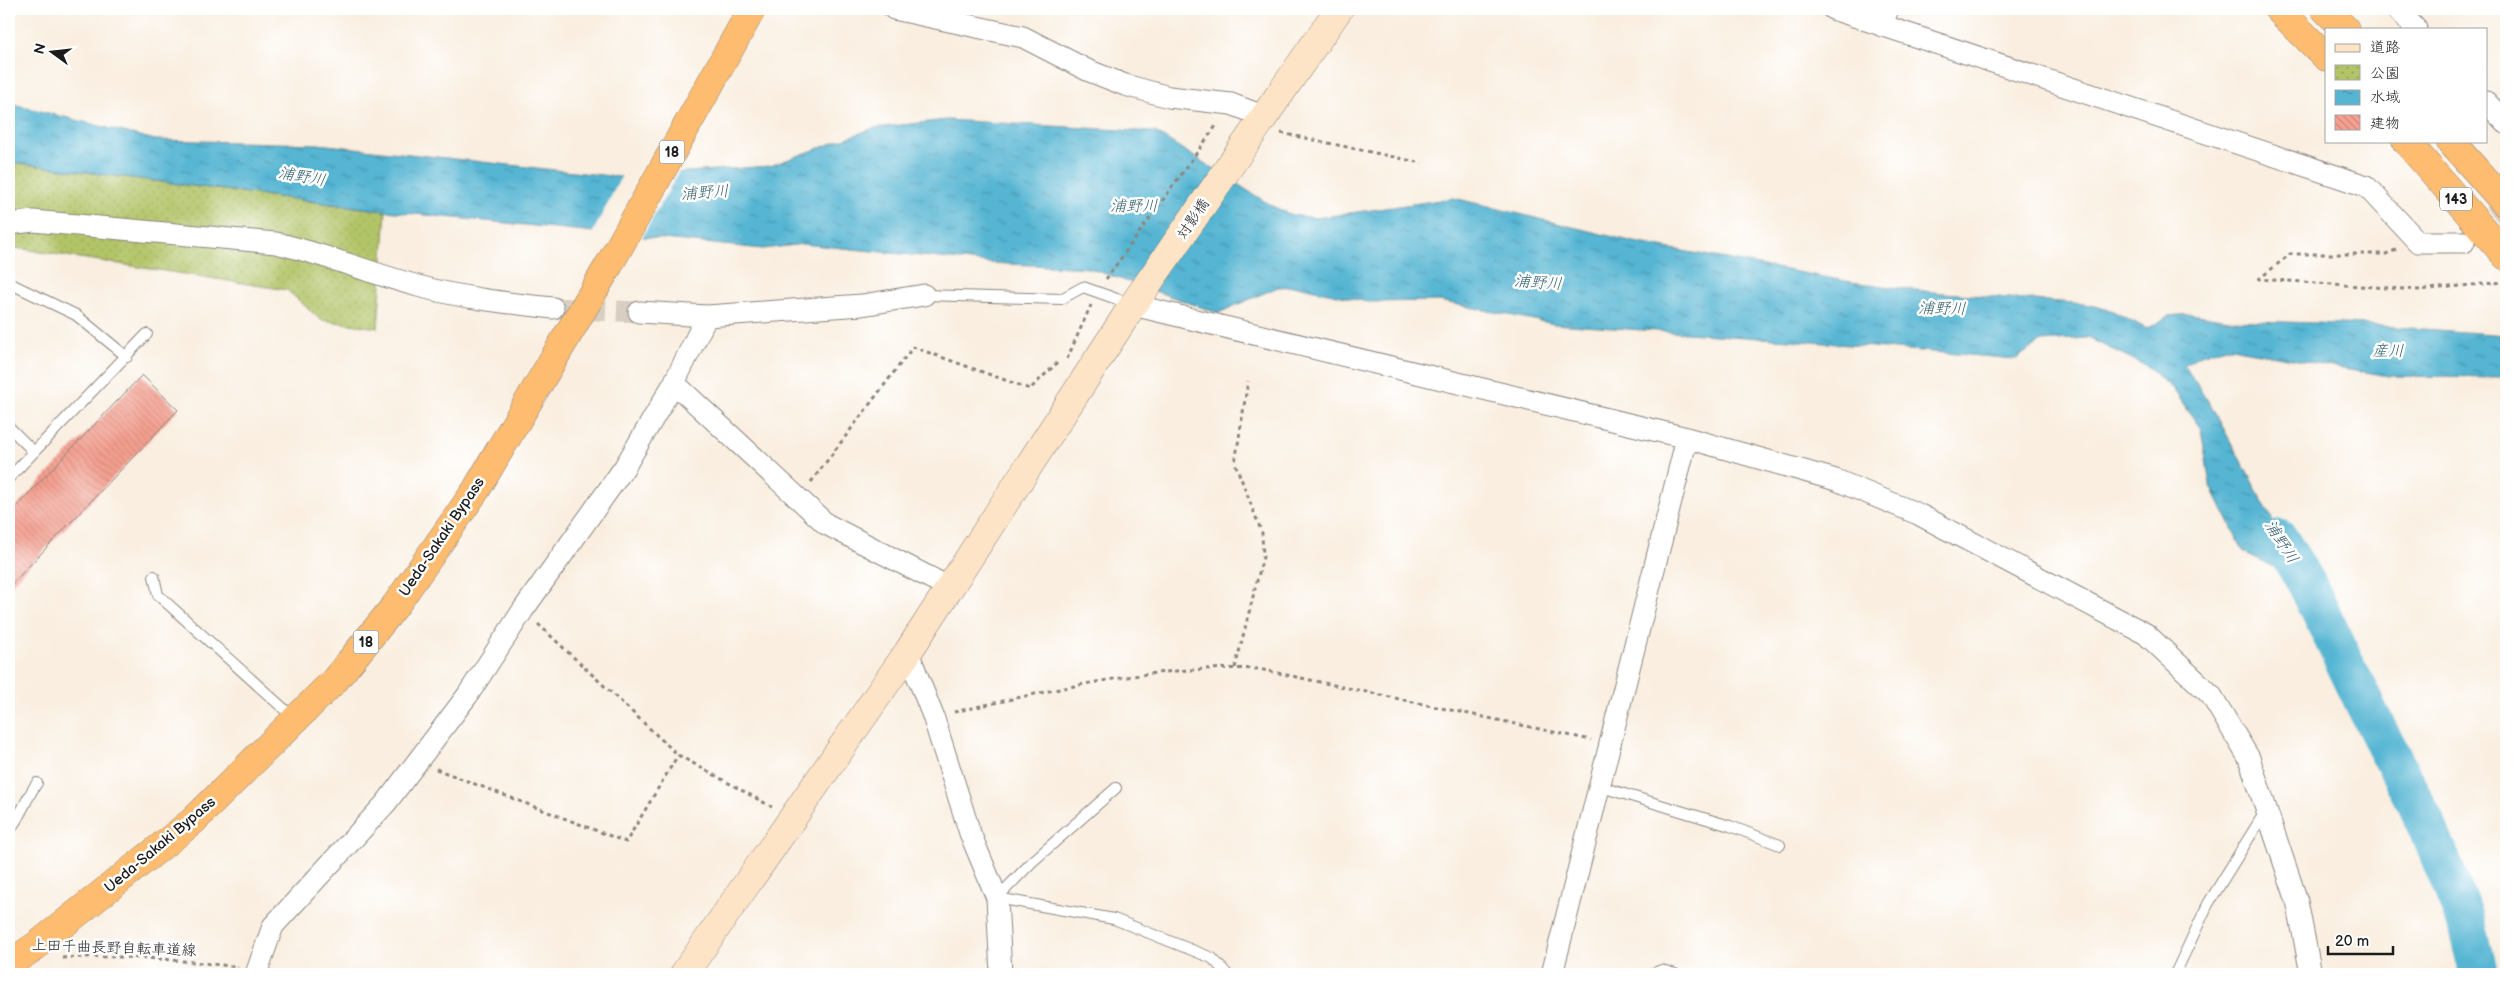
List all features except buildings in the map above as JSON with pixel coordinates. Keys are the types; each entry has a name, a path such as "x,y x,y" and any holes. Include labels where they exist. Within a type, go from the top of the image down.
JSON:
{"highway":[{"name":"Ueda-Sakaki Bypass","path":"9,964 47,952 193,821 296,721 335,680 395,606 476,490 609,265 752,9"},
{"path":"2278,9 2325,57"},
{"path":"2326,9 2344,28"},
{"name":"143","path":"2407,142 2506,256"},
{"name":"143","path":"2451,142 2506,204"}],"street":[{"path":"894,9 1023,37 1087,70 1124,84 1169,97 1231,104 1255,128"},
{"name":"対影橋","path":"684,974 908,652 1137,300 1339,9"},
{"path":"1833,9 1885,17 2366,186 2418,242 2464,242"},
{"path":"2397,9 2415,28"},
{"path":"2488,104 2506,123"},
{"path":"9,224 32,221 276,243 314,252 418,286 484,301 553,308"},
{"path":"639,312 706,316 862,305 924,294"},
{"path":"1137,300 1686,438 1836,480 1918,514 2146,634 2211,695 2249,758 2297,901 2311,974"},
{"path":"257,972 273,926 386,803 467,696 523,610 624,468 674,383 706,316"},
{"path":"674,383 826,524 950,588"},
{"path":"1552,974 1686,438"},
{"path":"908,652 934,716 970,833 997,898 1000,974"}],"lane":[{"path":"9,283 76,315 126,357"},
{"path":"924,294 1061,299 1083,287 1137,300"},
{"path":"9,478 147,334"},
{"path":"9,427 34,452"},
{"path":"154,576 158,595 296,721"},
{"path":"9,831 19,818 28,795 38,784"},
{"path":"1598,786 1730,826 1780,845"},
{"path":"997,898 1032,862 1116,788"},
{"path":"2175,974 2208,904 2267,809"},
{"path":"997,898 1114,919 1212,958 1227,974"},
{"path":"1651,974 1662,970 1675,974"}],"path":[{"path":"1255,128 1422,163"},
{"path":"1103,283 1213,130"},
{"path":"2418,242 2386,254 2290,254 2258,279 2418,290 2506,281"},
{"path":"798,498 913,347 1030,389 1057,363"},
{"path":"1235,668 1263,557 1262,532 1235,463 1248,381"},
{"path":"523,610 678,754 794,818"},
{"path":"934,716 1019,697 1117,680 1183,670 1235,668 1259,669 1609,744"},
{"path":"417,762 626,842 678,754"},
{"name":"上田千曲長野自転車道線","path":"47,952 155,958 257,972"}],"green space":[{"path":"9,162 386,211 378,328 321,320 287,290 9,247"}],"water":[{"name":"浦野川","path":"9,103 155,140 318,144 619,177 770,166 874,128 947,120 1155,132 1272,206 1292,215 1316,218 1454,198 1634,242 1851,282 1932,292 2085,304 2111,310 2147,329 2169,316 2191,314 2229,320 2368,325 2506,335 2506,377 2388,376 2225,347 2198,356 2184,365 2212,407 2307,584 2244,552 2210,484 2201,429 2173,389 2145,365 2088,338 2042,341 2016,359 1789,340 1554,324 1439,301 1368,302 1297,286 1278,287 1218,313 1089,268 990,263 803,244 763,249 386,211 9,162"}],"pier":[{"path":"680,170 641,239 592,234 622,175"}],"waterway":[{"name":"浦野川","path":"2279,539 2307,584 2366,707 2426,823 2466,922 2479,974"}],"tunnel":[{"path":"2469,237 2506,204"},
{"path":"553,308 639,312"}],"water label":[{"name":"産川","path":"2388,351"}]}
